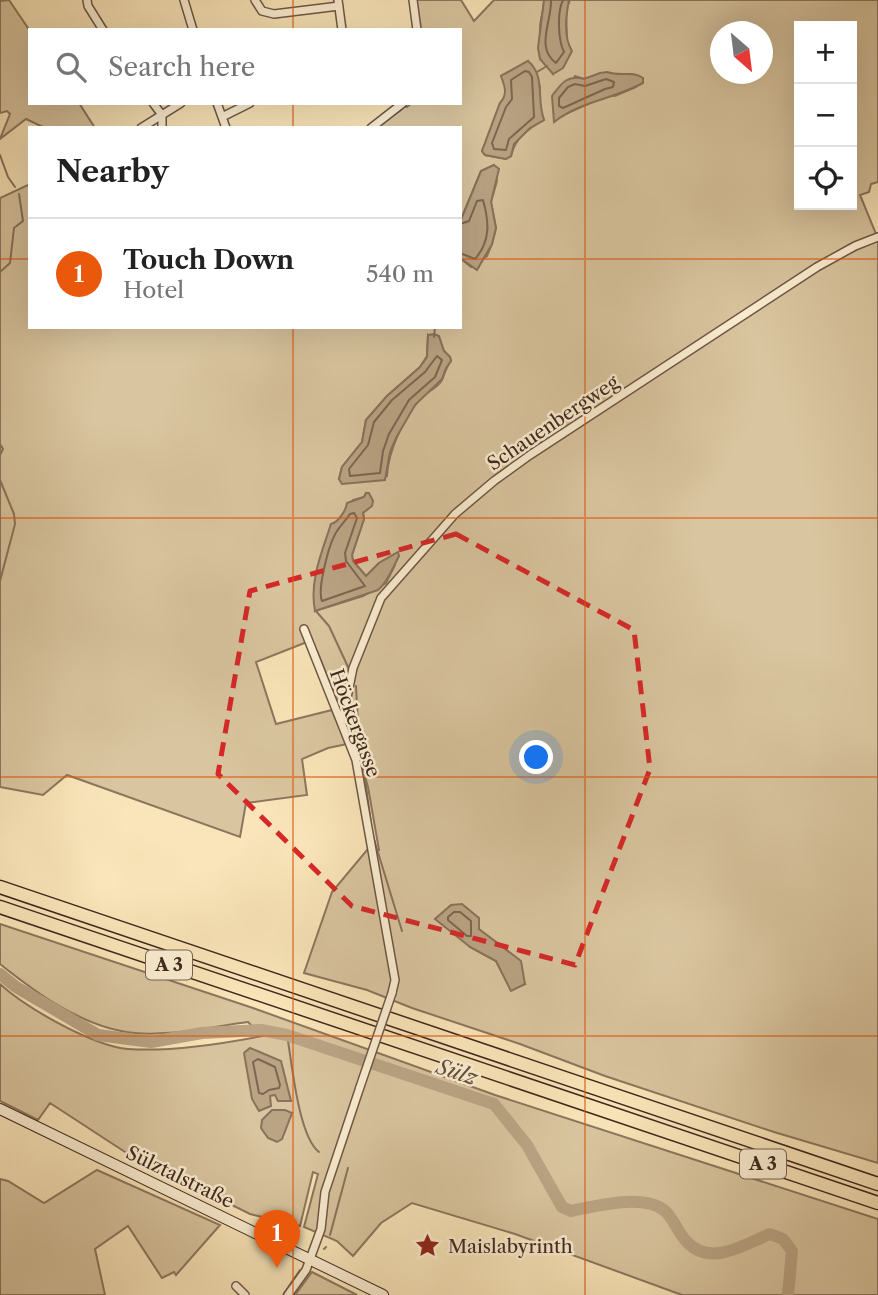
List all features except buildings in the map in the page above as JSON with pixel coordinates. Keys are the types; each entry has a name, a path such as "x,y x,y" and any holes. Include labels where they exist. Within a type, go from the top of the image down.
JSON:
{"highway":[{"name":"A 3","path":"0,887 878,1184"},
{"name":"A 3","path":"0,907 878,1203"}],"main road":[{"name":"Sülztalstraße","path":"0,1109 383,1295"}],"street":[{"path":"87,0 102,28"},
{"path":"184,0 192,28"},
{"path":"255,0 262,11 274,14 338,3 342,28"},
{"path":"413,0 417,28"},
{"path":"154,105 162,116 162,126"},
{"path":"144,126 178,105"},
{"path":"218,105 225,126"},
{"path":"222,117 246,105"},
{"path":"374,126 400,105"},
{"name":"Schauenbergweg","path":"342,722 354,668 381,598 455,514 530,455 817,267 878,237"},
{"name":"Höckergasse","path":"304,629 356,760 395,980 325,1192 321,1229 310,1260"},
{"path":"288,1295 310,1260"},
{"path":"236,1286 246,1295"}],"highlighted area":[{"path":"456,534 634,630 650,769 575,965 352,906 218,774 250,591"}],"shaded area":[{"path":"9,0 28,28 28,105 80,105 94,126 41,126 26,119 0,139 10,114 7,111 0,113 0,1"},
{"path":"461,0 474,21 494,0 544,0 540,40 553,74 567,44 566,9 570,0 878,0 878,182 871,184 869,192 860,195 878,234 878,1163 605,1076 367,990 304,973 332,892 367,850 379,850 368,787 358,751 317,651 307,642 256,662 276,724 332,710 347,744 328,748 302,759 307,795 246,803 240,837 67,775 43,795 0,787 0,198 28,185 28,329 462,329 462,260 471,267 487,256 496,228 491,202 497,181 494,165 481,171 462,217 462,126 379,126 384,119 401,110 402,106 462,105 462,28 420,28 415,1","holes":["528,61 540,87 538,100 544,120 523,135 511,156 506,159 485,155 482,151 500,103 505,97 506,88 501,76","631,74 636,87 615,96 608,95 561,116 554,122 575,76 584,79","428,335 451,361 440,383 421,398 403,424 390,456 387,476 339,479 342,467 362,442 366,420 387,396 420,367 427,356","366,493 373,501 363,513 364,519 352,555 353,561 366,576 379,563 397,553 395,565 386,583 363,596 315,611 331,524 336,523 353,500 364,497","479,918 479,929 525,984 511,990 496,961 470,947"]},
{"path":"0,924 253,1008 495,1095 878,1219 878,1295 682,1295 515,1234 412,1203 381,1223 353,1256 337,1241 304,1227 318,1174 313,1172 300,1226 250,1214 125,1152 50,1103 38,1120 0,1101 0,984 26,1004 61,1024 97,1041 128,1049 178,1048 262,1036 248,1022 152,1034 121,1031 88,1021 42,995 0,964"},
{"path":"97,1170 220,1225 176,1275 174,1272 162,1278 128,1226 95,1249 105,1295 0,1295 0,1179 44,1203"},
{"path":"312,1272 357,1295 295,1295"}],"water":[{"path":"544,0 569,0 566,33 572,51 563,68 553,74 540,59 538,48"},
{"path":"528,61 534,67 539,81 544,120 530,128 514,144 511,156 506,159 485,155 482,151 505,93 501,76"},
{"path":"607,72 635,74 643,78 643,83 575,109 554,122 552,96 562,84 569,79 584,79"},
{"path":"494,165 499,169 491,202 496,228 492,244 477,270 462,259 462,217 481,171"},
{"path":"428,335 439,336 451,361 442,379 415,405 396,438 390,452 385,480 342,484 339,479 342,467 362,442 366,420 387,396 420,367 427,357"},
{"path":"369,493 373,501 372,506 363,513 364,519 352,555 353,561 366,576 379,563 398,552 399,556 378,590 315,611 315,578 331,524 342,515 347,503 364,497"},
{"path":"462,904 479,918 479,929 521,961 525,984 511,991 496,961 470,947 435,919 451,905"},
{"path":"250,1048 281,1061 291,1101 278,1101 275,1095 270,1096 271,1106 259,1111 252,1099 244,1053"},
{"path":"272,1110 292,1113 282,1139 277,1142 268,1138 261,1128 262,1120"}],"waterway":[{"path":"537,72 547,66"},
{"path":"0,155 15,187"},
{"path":"0,272 10,263 14,228 23,221 19,194"},
{"path":"434,337 435,329"},
{"path":"0,444 3,449 0,455"},
{"path":"0,480 14,514 15,524 0,581"},
{"path":"315,610 329,626 349,669"},
{"path":"356,686 358,725 371,824"},
{"path":"373,836 402,931"},
{"name":"Sülz","path":"0,974 16,987 98,1035 151,1042 202,1033 261,1030 287,1035 494,1104 527,1145 562,1207 571,1211 620,1202 656,1206 668,1214 687,1242 706,1253 727,1252 770,1234 783,1239 792,1251 788,1295"},
{"path":"287,1035 301,1115 306,1131 319,1152"},
{"path":"330,1235 348,1168"},
{"path":"283,1295 300,1270"}],"place":[{"name":"Maislabyrinth","path":"428,1246"},
{"name":"Touch Down","path":"277,1268"}]}
